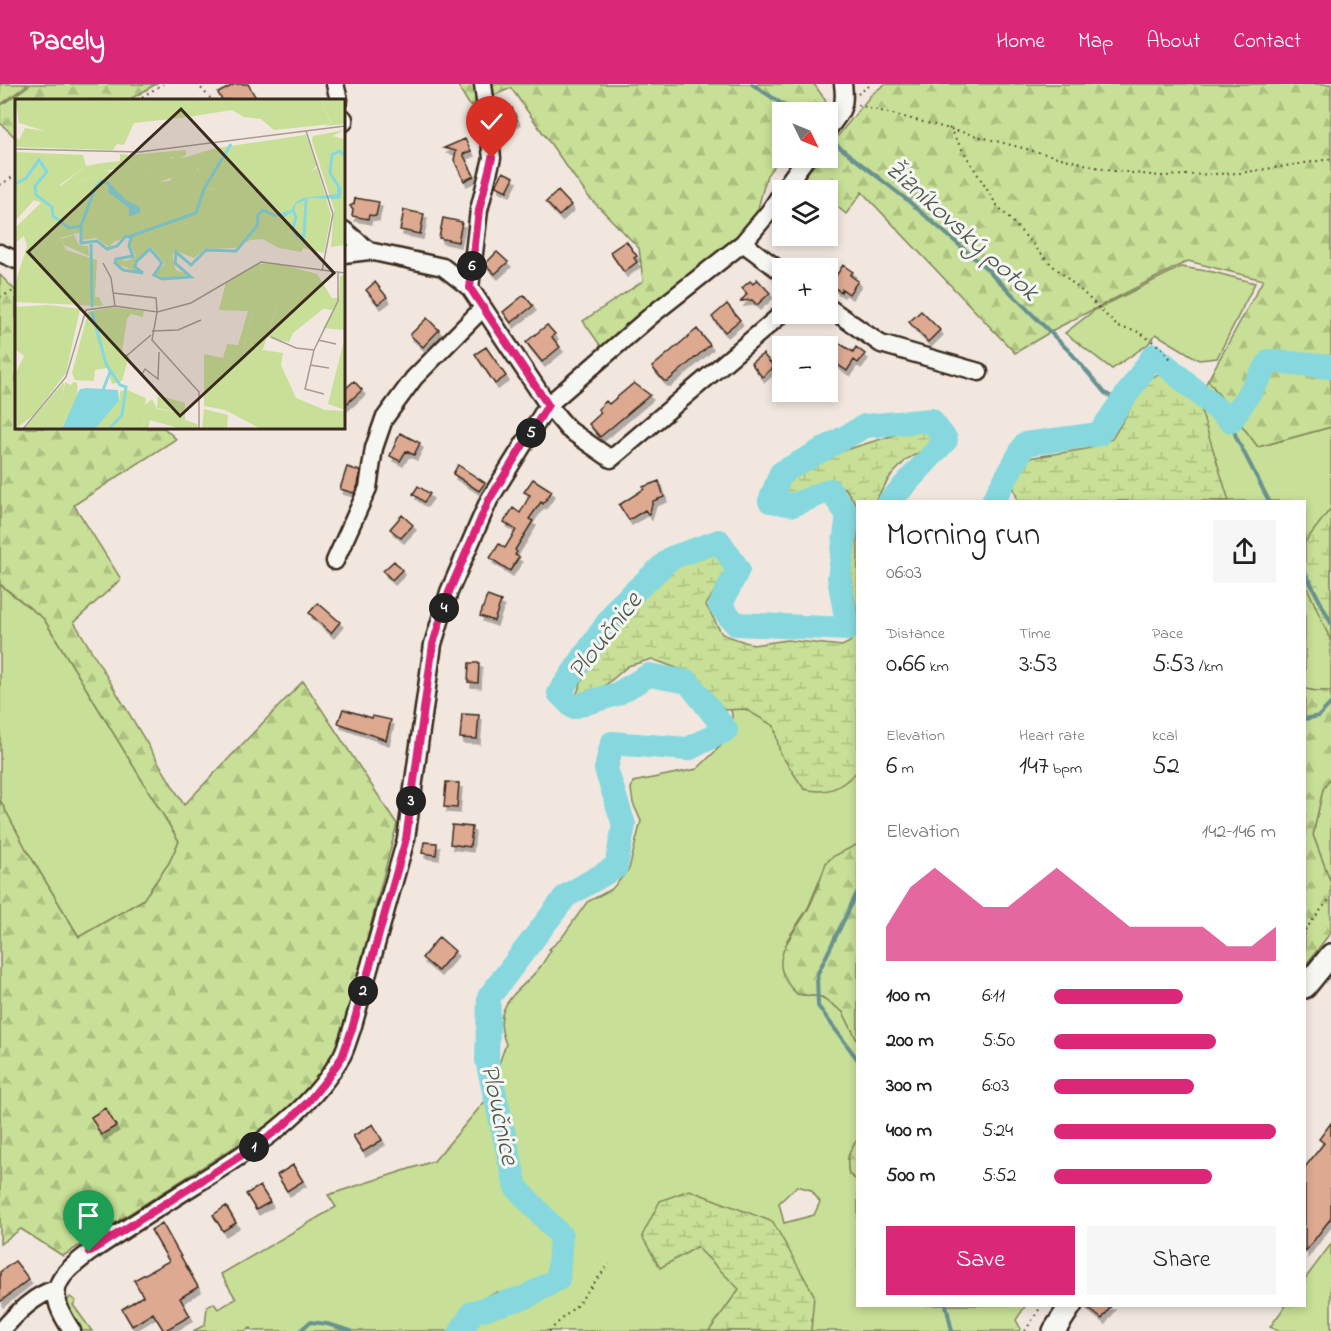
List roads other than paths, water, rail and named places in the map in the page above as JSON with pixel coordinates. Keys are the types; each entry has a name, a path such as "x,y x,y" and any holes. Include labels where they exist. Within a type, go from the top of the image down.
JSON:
{"main road":[{"path":"1306,986 1331,955"},
{"path":"1054,1331 1070,1307"}],"street":[{"path":"335,84 339,99"},
{"path":"470,288 479,210 492,158 483,84"},
{"path":"838,117 845,102 843,84"},
{"path":"72,1331 56,1301 56,1289 67,1269 89,1252 245,1153 283,1126 308,1102 342,1057 406,839 433,644 449,592 489,500 548,405 653,314 743,243 772,208"},
{"path":"345,231 369,251"},
{"path":"743,243 772,265"},
{"path":"345,254 369,251 443,267 470,288 548,405 568,429 611,459 772,322"},
{"path":"0,253 15,260"},
{"path":"335,561 368,488 374,448 384,419 414,378 483,308"},
{"path":"838,314 880,344 979,372"},
{"path":"1,1331 11,1319 42,1293 56,1289"}],"water":[{"path":"498,1292 495,1310 479,1319 476,1327 471,1331 453,1331 473,1302"}],"waterway":[{"name":"Žizníkovský potok","path":"752,84 779,102"},
{"name":"Žizníkovský potok","path":"838,146 906,199 987,269 1072,354 1105,393 1120,402"},
{"name":"Ploučnice","path":"994,500 1025,444 1099,434 1154,355 1231,421 1270,361 1331,367"},
{"name":"Ploučnice","path":"461,1331 473,1312 526,1297 558,1279 561,1236 516,1187 487,1060 489,997 566,896 616,867 624,825 606,769 612,743 688,749 726,730 688,682 649,675 617,694 573,707 559,693 619,606 671,558 719,541 738,569 720,606 736,624 848,629 839,578 848,515 830,490 793,505 770,501 781,473 865,426 931,420 946,440 891,500"},
{"path":"1231,421 1236,437 1268,500"},
{"path":"1306,574 1331,623"},
{"path":"1306,719 1319,716 1331,703"},
{"path":"856,895 817,975 818,1006 856,1057"},
{"path":"946,1307 952,1331"},
{"path":"300,1331 310,1322 351,1331"}]}
